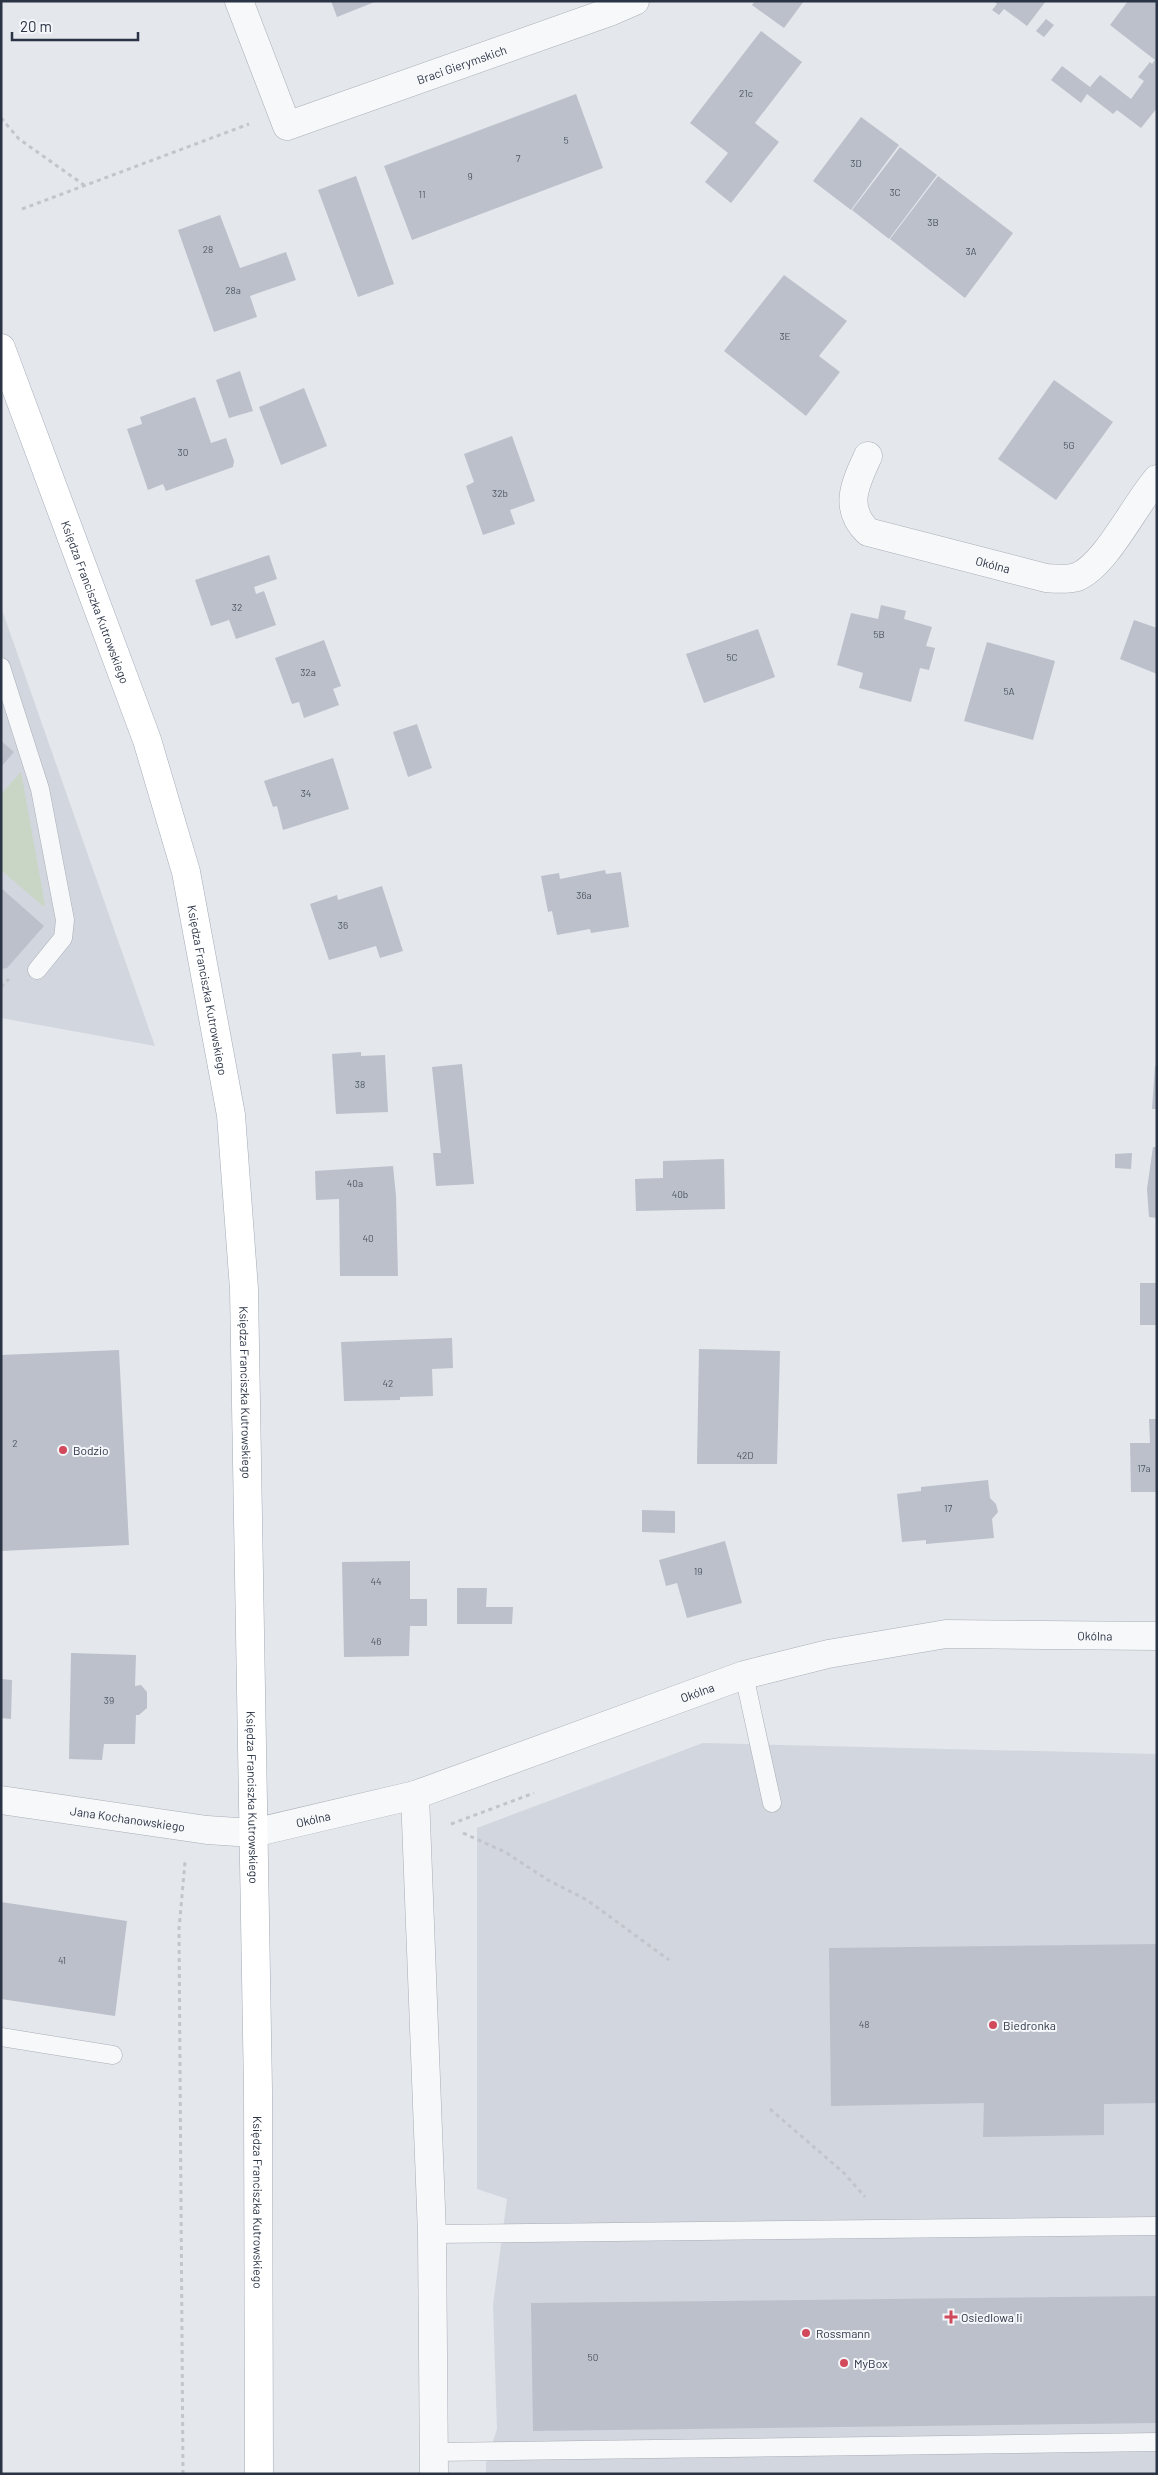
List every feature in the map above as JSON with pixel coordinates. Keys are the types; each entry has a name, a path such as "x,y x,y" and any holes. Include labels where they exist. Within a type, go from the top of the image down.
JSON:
{"main road":[{"name":"Księdza Franciszka Kutrowskiego","path":"1,348 147,740 186,872 231,1115 244,1289 258,2090 259,2474"}],"street":[{"path":"238,1 287,126"},
{"name":"Braci Gierymskich","path":"287,126 612,11 635,1"},
{"name":"Okólna","path":"868,456 854,487 853,498 859,523 868,532 1046,578 1076,577 1086,571 1105,552 1157,479"},
{"name":"Okólna","path":"253,1833 415,1795 744,1675 828,1654 946,1634 1157,1636"},
{"path":"415,1795 432,2234 434,2463"},
{"name":"Jana Kochanowskiego","path":"1,1800 207,1830 253,1833"}],"lane":[{"path":"1,667 40,790 65,920 63,938 37,970"},
{"path":"744,1675 772,1803"},
{"path":"1,2037 113,2055"},
{"path":"432,2234 1157,2226"},
{"path":"434,2463 1157,2442"}],"path":[{"path":"1,118 18,139 85,185"},
{"path":"22,209 249,124 287,126"},
{"path":"463,1833 505,1852 548,1880 587,1900 669,1960"},
{"path":"183,2474 180,1929 185,1858"},
{"path":"770,2109 844,2173 891,2229"}],"shaded area":[{"path":"1,607 155,1046 1,1018"},
{"path":"703,1743 1157,1754 1157,2474 486,2474 486,2463 497,2429 493,2305 507,2199 477,2189 477,1828"}],"green space":[{"path":"21,772 45,905 43,906 1,870 1,794"}],"building":[{"path":"331,1 377,1 337,17"},
{"path":"755,1 804,1 784,28 752,5"},
{"path":"994,1 1046,1 1027,26 1004,9 999,15 992,10 997,4"},
{"path":"1128,1 1157,1 1157,108 1141,128 1117,110 1113,114 1087,94 1081,103 1051,80 1062,66 1090,87 1100,75 1131,99 1144,81 1138,77 1150,62 1152,64 1155,60 1110,25"},
{"path":"1046,19 1054,25 1044,37 1036,31"},
{"path":"761,31 802,62 755,123 779,142 731,203 705,182 728,153 690,123"},
{"path":"576,94 603,168 412,240 384,166"},
{"path":"861,117 899,145 851,210 813,181"},
{"path":"900,147 937,175 889,239 852,210"},
{"path":"356,176 394,284 358,297 318,190"},
{"path":"938,176 1013,233 965,298 890,239"},
{"path":"220,215 240,268 286,252 296,280 250,296 257,317 214,332 178,230"},
{"path":"784,275 847,321 819,356 840,372 806,416 724,351"},
{"path":"240,371 253,411 229,418 216,380"},
{"path":"1054,380 1113,422 1056,500 998,459"},
{"path":"304,388 327,446 281,465 259,407"},
{"path":"195,397 211,443 226,438 234,461 233,467 166,491 163,484 148,490 127,429 142,424 140,417"},
{"path":"512,436 535,501 510,510 515,524 483,535 466,486 474,482 464,454"},
{"path":"269,555 277,579 254,587 256,594 264,591 276,625 236,639 229,620 211,626 195,580"},
{"path":"881,605 906,611 904,619 932,627 926,646 935,648 929,670 920,668 911,702 859,688 863,673 837,665 851,613 878,619"},
{"path":"1134,620 1157,628 1157,674 1120,659"},
{"path":"758,629 775,677 704,703 686,654"},
{"path":"324,640 341,686 333,689 339,705 304,718 299,702 292,704 275,658"},
{"path":"987,642 1055,661 1033,740 964,721"},
{"path":"417,724 432,768 408,777 393,732"},
{"path":"1,741 14,752 1,767"},
{"path":"333,758 349,809 283,830 277,806 273,807 264,781"},
{"path":"605,870 606,874 621,872 629,927 591,933 590,929 557,935 552,911 548,912 541,876 559,873 560,879"},
{"path":"382,886 403,951 380,958 376,946 329,960 310,904 337,895 338,900"},
{"path":"1,888 44,926 7,968 1,969"},
{"path":"361,1052 361,1056 385,1055 388,1112 336,1114 332,1054"},
{"path":"462,1064 474,1184 436,1186 433,1153 441,1153 432,1067"},
{"path":"1155,1066 1157,1066 1157,1109 1152,1109"},
{"path":"1153,1147 1157,1147 1157,1218 1149,1217 1147,1189"},
{"path":"1132,1153 1131,1169 1115,1168 1115,1154"},
{"path":"724,1159 725,1209 636,1211 635,1179 663,1178 663,1161"},
{"path":"393,1166 396,1196 398,1276 340,1276 339,1199 316,1200 315,1171"},
{"path":"1140,1283 1157,1283 1157,1325 1140,1325"},
{"path":"452,1338 453,1368 432,1369 433,1396 400,1397 400,1400 344,1401 341,1342"},
{"path":"699,1349 780,1351 777,1464 697,1464"},
{"name":"Bodzio","path":"119,1350 129,1545 1,1551 1,1355"},
{"path":"1149,1419 1157,1419 1157,1492 1131,1492 1130,1443 1150,1443"},
{"path":"988,1480 990,1498 996,1504 998,1512 992,1519 994,1538 926,1544 926,1540 902,1542 897,1494 921,1491 921,1487"},
{"path":"642,1510 675,1511 675,1533 642,1532"},
{"path":"725,1541 742,1603 687,1618 677,1583 666,1586 659,1560"},
{"path":"410,1561 410,1599 427,1599 427,1626 410,1626 409,1656 344,1657 342,1562"},
{"path":"457,1588 487,1588 486,1607 513,1607 512,1624 457,1624"},
{"path":"71,1653 136,1655 135,1686 141,1685 147,1692 147,1708 139,1715 136,1715 135,1744 104,1744 102,1760 69,1759"},
{"path":"1,1679 12,1680 11,1719 1,1718"},
{"path":"1,1902 127,1921 115,2016 1,1999"},
{"name":"Biedronka","path":"1157,1944 1157,2103 1104,2104 1104,2135 983,2137 984,2103 831,2106 829,1948"},
{"name":"MyBox","path":"1157,2296 1157,2423 533,2431 531,2303"}],"place":[{"name":"Bodzio","path":"63,1450"},
{"name":"Biedronka","path":"993,2025"},
{"name":"Osiedlowa Ii","path":"951,2317"},
{"name":"Rossmann","path":"806,2333"},
{"name":"MyBox","path":"844,2363"}]}
